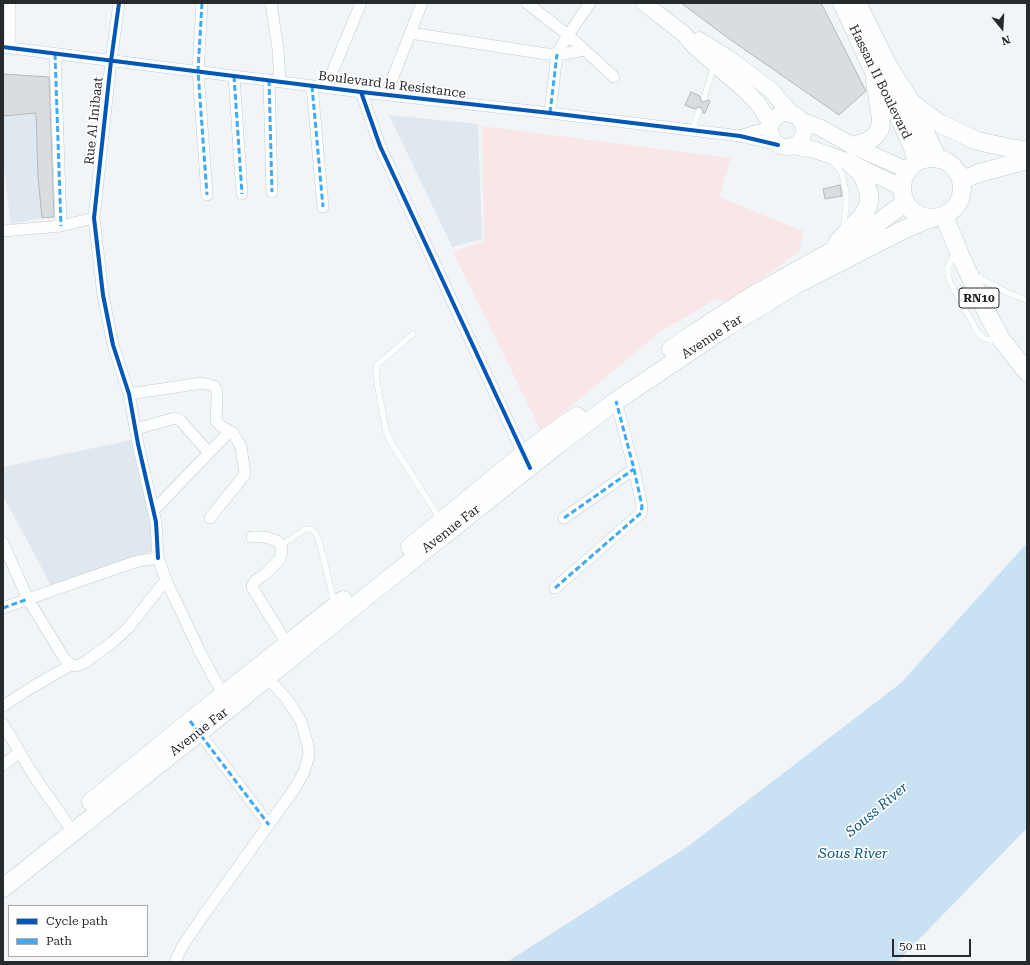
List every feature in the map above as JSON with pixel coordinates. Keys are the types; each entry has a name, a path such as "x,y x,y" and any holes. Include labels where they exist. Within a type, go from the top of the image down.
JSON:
{"main road":[{"path":"644,3 684,34 694,46 749,94 759,105 770,125 771,136 785,145 824,153 851,154 912,165"},
{"name":"Hassan II Boulevard","path":"842,3 874,72 896,110 913,148 912,165"},
{"name":"Hassan II Boulevard","path":"857,3 887,64 911,102 937,158"},
{"path":"684,34 699,40 759,81 771,90 796,117 803,130 802,135 800,140 785,145"},
{"path":"851,154 875,136 880,129 881,118 874,72"},
{"path":"911,102 939,123 977,141 1015,150 1027,150"},
{"path":"770,125 777,117 782,115 796,117 821,128 903,195 916,214 937,217 952,210 958,203 962,194 962,180 957,170 950,164 937,158 925,158 912,165 902,181 903,195"},
{"path":"830,251 867,208 869,194 851,154"},
{"path":"962,180 979,173 1027,160"},
{"name":"Avenue Far","path":"3,888 69,827 263,672 360,601 527,461 548,436 603,399 696,332 754,294 861,235 903,195"},
{"name":"Avenue Far","path":"194,727 223,694 263,672 287,644 441,521 527,461 556,446 616,401 725,328 797,284 905,229 937,217"},
{"name":"RN10","path":"937,217 958,250 985,310 1001,339 1025,365"},
{"name":"Avenue Far","path":"3,872 69,827"}],"street":[{"path":"6,48 10,3"},
{"name":"Rue Al Inibaat","path":"119,3 111,61 94,218 103,295 113,345 129,394 138,444 158,534 158,558 166,580 201,654 223,694"},
{"path":"202,3 198,71 207,195"},
{"path":"271,3 276,33 272,192"},
{"path":"326,88 361,3"},
{"path":"386,95 422,3"},
{"path":"527,3 568,35 614,77"},
{"path":"550,113 557,54 590,3"},
{"path":"410,33 547,54 584,50"},
{"name":"Boulevard la Resistance","path":"6,48 326,88 692,130 740,136 785,145"},
{"path":"56,54 61,226"},
{"path":"234,76 242,194"},
{"path":"312,86 323,207"},
{"path":"361,92 380,146 527,461"},
{"name":"Boulevard la Resistance","path":"740,136 770,125"},
{"path":"3,230 61,226 94,218"},
{"path":"129,394 202,383 214,386 217,391 216,421 221,426 233,433 241,447 245,474 210,518"},
{"path":"555,588 641,513 642,506 634,469 616,401"},
{"path":"136,429 175,418 181,421 209,453"},
{"path":"153,511 230,431"},
{"path":"564,518 634,469"},
{"path":"252,537 265,537 281,545 282,550 280,559 265,574 255,581 252,587 287,644"},
{"path":"3,544 28,599 64,658 71,665"},
{"path":"3,608 138,561 158,558"},
{"path":"3,706 71,665 75,666 84,663 114,641 128,628 166,580"},
{"path":"175,962 182,947 198,923 295,788 304,772 309,755 308,746 300,722 286,698 263,672"},
{"path":"3,724 34,776 69,827"},
{"path":"194,727 269,825"},
{"path":"3,766 19,752"}],"lane":[{"path":"704,98 712,72 712,62"},
{"path":"692,130 699,111"},
{"path":"824,153 837,166 842,174 846,192 844,221 845,234"},
{"path":"958,250 948,266 948,276 950,282 978,333 983,338 989,340 1001,339"},
{"path":"967,271 1008,293 1027,300"},
{"path":"413,334 378,365 376,372 378,388 386,431 391,442 441,521"},
{"path":"281,545 306,529 310,529 316,533 335,607"}],"shaded area":[{"path":"3,74 34,76 42,218 11,224 3,162"},
{"path":"389,115 478,124 482,239 452,247"},
{"path":"482,126 731,158 719,197 803,231 799,252 729,301 715,300 661,331 541,431 453,252 484,241"},
{"path":"136,439 157,549 53,589 3,496 3,467"}],"water":[{"name":"Sous River","path":"1027,543 1027,828 897,962 507,962 687,847 901,683"}],"building":[{"path":"681,3 821,3 866,91 839,115 728,38"},
{"path":"3,74 49,77 54,217 42,218 38,177 36,113 3,116"},
{"path":"691,92 700,96 702,102 708,100 710,101 705,113 703,113 701,107 695,109 685,105"},
{"path":"840,185 842,196 825,199 823,189"}],"marked path":[{"path":"202,3 198,71 207,195"},
{"path":"55,54 61,226"},
{"path":"550,113 557,54"},
{"path":"234,76 242,194"},
{"path":"269,80 272,192"},
{"path":"312,86 323,207"},
{"path":"555,588 641,513 642,506 634,469 616,401"},
{"path":"564,518 634,469"},
{"path":"3,608 28,599"},
{"path":"190,721 269,825"}],"cycle path":[{"path":"119,3 111,61 94,218 103,295 113,345 129,394 138,444 156,522 158,558"},
{"path":"3,47 361,92 740,136 778,145"},
{"path":"361,92 380,146 530,468"}],"water label":[{"name":"Souss River","path":"877,810"}]}
